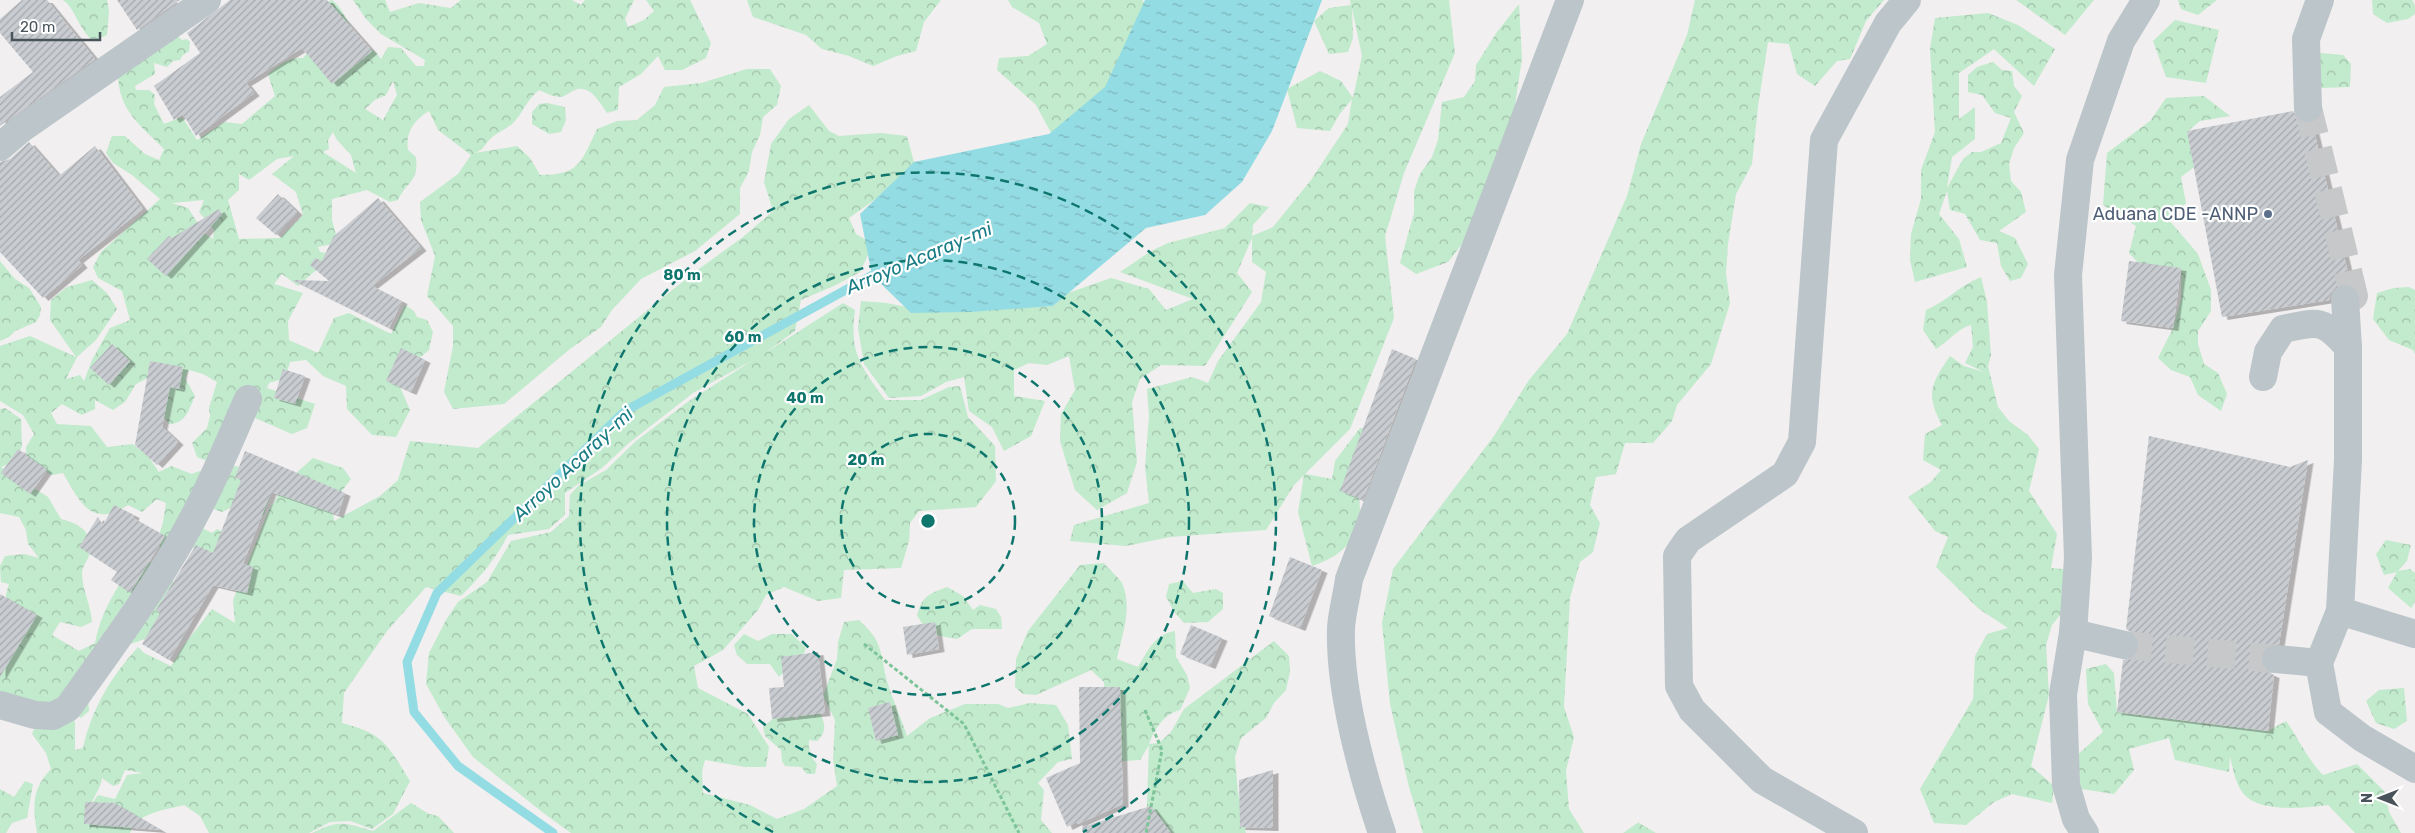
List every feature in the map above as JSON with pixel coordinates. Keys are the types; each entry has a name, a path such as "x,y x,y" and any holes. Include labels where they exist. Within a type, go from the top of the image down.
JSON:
{"street":[{"path":"0,147 21,129 207,0"},
{"path":"1382,833 1369,795 1346,690 1341,628 1349,579 1570,0"},
{"path":"1854,833 1762,780 1692,710 1679,686 1677,556 1688,540 1785,474 1802,442 1824,140 1888,23 1907,0"},
{"path":"2085,833 2076,818 2066,785 2063,694 2073,633 2078,558 2068,275 2080,160 2120,41 2146,0"},
{"path":"2308,108 2306,39 2320,0"},
{"path":"2345,299 2348,347 2348,460 2340,611 2319,663 2328,712 2362,738 2415,769"},
{"path":"2263,377 2268,352 2283,329 2313,323 2330,328 2348,347"},
{"path":"0,705 35,715 52,716 68,708 149,592 180,542 200,506 248,399"},
{"path":"2340,611 2415,634"},
{"path":"2073,633 2124,645"},
{"path":"2276,659 2319,663"}],"path":[{"path":"864,644 964,724 1019,833"},
{"path":"1145,710 1162,750 1146,833"}],"green space":[{"path":"63,0 107,0 109,11 107,35 93,41 71,8"},
{"path":"332,0 336,3 354,34 381,59 388,47 401,48 416,66 424,66 425,60 381,34 366,19 353,0 385,0 390,12 419,3 451,8 461,0 572,0 581,5 585,0 634,0 625,19 628,27 644,20 654,11 646,0 690,0 711,43 706,58 682,70 665,70 658,56 641,74 619,87 618,110 607,113 598,100 585,90 575,90 561,97 552,96 539,90 512,124 489,140 482,149 475,153 517,146 530,158 540,175 564,172 571,169 582,158 597,129 617,121 637,120 655,105 664,87 701,83 747,69 770,69 781,86 777,105 763,117 760,135 752,152 749,171 740,188 740,214 695,251 641,279 612,310 601,327 570,349 504,404 453,409 444,392 453,346 453,326 427,296 435,256 421,220 420,202 458,174 471,155 438,130 429,111 415,123 409,133 408,150 416,157 416,171 398,200 390,202 367,190 332,199 332,220 338,243 318,247 320,252 352,257 349,269 315,271 298,286 282,274 274,284 303,293 288,321 289,340 318,353 334,318 349,313 391,334 405,305 414,311 417,317 427,320 433,332 429,350 396,378 410,410 396,437 372,435 347,409 346,386 323,376 306,360 290,362 285,378 269,383 267,388 315,404 307,428 292,434 255,418 240,422 212,463 197,457 192,443 207,428 210,416 209,408 217,382 203,374 189,370 185,378 195,396 189,411 183,419 175,423 169,424 158,409 157,373 136,384 125,402 113,410 95,400 95,409 82,415 62,404 51,413 57,424 91,426 107,447 133,444 148,456 159,472 171,466 192,474 221,466 236,466 249,474 269,499 264,515 253,520 236,505 222,512 211,508 202,528 212,533 217,529 226,533 210,559 186,543 163,551 157,542 166,503 157,499 142,512 128,505 115,512 96,513 88,509 81,502 63,473 52,475 26,462 26,447 34,434 23,415 0,401 0,346 30,336 76,357 50,320 51,300 67,287 92,280 107,293 117,309 96,340 77,357 66,379 80,375 84,381 92,360 110,328 130,320 122,291 98,278 93,267 101,252 160,199 132,175 113,163 106,153 112,136 125,136 145,154 159,160 164,149 139,124 126,107 119,86 118,73 175,34 182,40 187,39 190,42 189,51 180,60 173,61 167,67 154,63 155,74 135,86 136,90 149,90 155,95 154,104 164,124 182,117 197,140 224,122 242,124 275,96 268,74 284,62 303,58 307,53 319,5","holes":["393,81 397,95 383,120 365,109 375,100 386,95","333,132 337,140 351,155 356,173 323,152 329,149 328,140","294,156 272,174 296,192 303,215 280,238 239,239 228,200 239,190 239,174 249,180 277,159","204,200 199,212 214,230 213,239 204,233 188,208 172,203"]},
{"path":"747,0 941,0 924,22 916,51 897,56 873,66 849,56 822,49 806,35 753,17"},
{"path":"1008,0 1142,0 1149,8 1158,67 1056,142 1036,105 997,70 999,58 1028,56 1047,44 1039,23 1012,7"},
{"path":"1350,0 1449,0 1455,53 1404,173 1385,236 1394,318 1350,429 1305,474 1332,479 1335,461 1360,428 1377,431 1387,415 1387,438 1369,459 1360,478 1360,515 1353,537 1343,550 1336,555 1312,566 1298,512 1304,475 1294,485 1266,530 1170,537 1126,546 1070,541 1074,525 1149,503 1145,467 1149,416 1147,389 1192,377 1208,383 1218,361 1261,302 1266,272 1252,262 1252,238 1237,273 1252,292 1205,366 1161,365 1140,379 1132,402 1137,462 1127,493 1097,510 1075,490 1060,441 1061,414 1075,390 1069,356 1047,365 1029,363 1014,370 1014,396 1045,401 1031,436 1004,451 992,427 969,411 964,377 946,382 921,396 889,398 864,364 858,328 861,301 886,303 932,312 1053,306 1068,293 1111,278 1149,289 1166,310 1193,299 1120,272 1151,251 1168,243 1225,228 1250,203 1269,207 1253,225 1252,236 1273,227 1311,180 1348,124 1352,99 1339,115 1330,131 1297,128 1287,89 1320,71 1341,81 1353,98 1362,56 1352,8 1353,38 1348,52 1329,54 1314,21 1329,8 1351,5"},
{"path":"1695,0 1884,0 1866,21 1850,59 1837,61 1815,86 1797,74 1789,44 1768,42 1758,106 1752,164 1736,194 1728,244 1726,273 1730,303 1711,364 1677,405 1672,421 1653,443 1625,443 1616,474 1596,477 1590,505 1600,523 1593,552 1580,562 1570,598 1564,707 1574,737 1566,771 1569,809 1584,833 1423,833 1409,787 1390,704 1382,623 1393,569 1494,436 1529,380 1567,334 1627,196 1641,144 1687,35"},
{"path":"2016,0 2094,0 2065,35"},
{"path":"2178,0 2217,0 2198,15 2181,9"},
{"path":"2372,0 2412,0 2415,5 2415,14 2408,19 2387,23 2373,14"},
{"path":"1519,4 1522,58 1514,112 1474,222 1462,244 1448,262 1416,274 1400,263 1414,213 1414,191 1420,174 1432,157 1438,140 1442,102 1464,97 1475,81 1476,65 1497,32"},
{"path":"1988,13 2018,25 2055,49 2034,86 1994,49 1959,73 1959,119 1975,107 1975,139 1952,157 1947,188 1963,159 1972,152 1981,152 2001,143 2011,118 1995,113 1982,95 1968,92 1968,75 1977,67 1993,62 2002,70 2012,71 2014,86 2022,96 2014,112 2024,133 2014,148 2009,164 2011,181 2021,192 2026,212 1999,231 2015,238 2028,264 2021,278 2010,281 2001,266 1997,243 1980,240 1965,214 1950,210 1947,191 1939,214 1959,239 1967,267 1915,282 1910,260 1911,234 1921,199 1921,170 1935,132 1930,49 1935,18"},
{"path":"2175,20 2219,30 2206,83 2166,77 2153,41"},
{"path":"2321,53 2343,55 2351,64 2350,87 2321,88 2307,82 2307,63"},
{"path":"2204,96 2230,116 2200,121 2188,131 2194,167 2181,177 2186,203 2169,220 2198,254 2211,290 2211,311 2198,331 2198,344 2204,364 2218,373 2227,394 2221,411 2198,395 2190,377 2171,370 2158,358 2173,328 2181,299 2181,269 2146,271 2129,253 2136,226 2103,205 2107,153 2150,121 2166,98"},
{"path":"547,103 565,107 566,120 561,132 549,134 532,124 532,112 539,104"},
{"path":"809,105 829,131 839,136 880,133 907,136 916,170 849,218 856,234 873,244 860,272 801,300 795,331 765,353 843,303 855,310 854,338 859,359 869,378 885,400 921,400 949,387 960,386 968,417 995,446 996,481 976,507 919,511 910,523 909,541 901,568 844,570 841,598 818,601 784,587 766,595 758,610 723,650 694,666 698,688 748,714 769,747 766,767 745,767 705,760 702,771 703,793 750,805 777,819 804,809 837,786 833,759 835,720 823,696 837,659 838,642 844,622 859,620 877,641 889,688 907,736 930,718 965,704 998,704 1008,708 1030,703 1056,705 1068,725 1072,759 1058,762 1038,783 1044,790 1041,820 1052,833 571,833 473,757 445,718 426,684 429,653 446,620 458,602 487,582 511,541 551,532 569,516 570,495 578,486 606,470 636,441 689,401 753,360 693,393 629,443 602,468 565,493 565,515 549,529 508,535 487,567 461,596 426,587 387,631 344,693 342,723 377,737 390,750 410,781 393,814 372,829 350,821 330,822 309,833 209,833 200,816 184,805 145,816 139,820 130,833 37,833 35,799 40,784 51,769 46,753 32,734 37,722 0,697 0,606 6,606 6,594 9,584 1,582 0,566 5,556 24,554 39,558 28,544 26,530 19,517 0,513 0,409 5,408 21,419 22,446 16,461 1,467 48,497 61,519 73,523 87,533 91,545 82,573 92,622 81,627 60,622 52,635 79,651 95,643 101,620 111,599 137,559 159,565 173,574 173,586 167,592 173,604 161,633 131,644 119,643 88,698 89,711 81,718 70,708 65,708 75,722 75,750 83,748 97,706 119,670 138,647 144,653 171,666 184,645 212,609 235,623 233,600 268,512 286,482 313,458 343,468 351,479 332,504 334,521 380,496 398,480 410,441 478,448 692,274 743,237 773,211 764,182 771,144 789,119","holes":["125,770 143,773 127,775 115,799 98,795 91,805 102,778 113,786 119,784"]},
{"path":"0,261 15,279 29,288 41,307 40,315 36,322 15,331 9,337 0,341"},
{"path":"1981,277 1987,302 1991,356 1988,366 1998,407 2009,421 2028,435 2039,449 2029,491 2057,534 2051,568 2063,569 2068,605 2052,625 2046,645 2049,695 2031,766 2054,786 2052,803 2012,794 1994,802 1966,825 1934,823 1920,789 1973,699 1975,656 1987,634 2008,628 1979,609 1936,567 1948,537 1935,531 1908,497 1931,482 1941,470 1923,460 1925,434 1942,425 1933,405 1932,397 1932,389 1938,374 1950,356 1964,366 1984,372 1965,363 1973,347 1971,325 1961,329 1936,349 1923,330 1926,310 1940,303 1966,284"},
{"path":"2409,287 2415,290 2415,354 2413,350 2389,340 2373,319 2377,293 2394,288"},
{"path":"2386,540 2411,545 2407,561 2398,571 2410,569 2415,573 2415,602 2411,608 2388,588 2397,572 2384,575 2376,554"},
{"path":"1104,563 1122,583 1127,602 1126,621 1117,659 1138,667 1157,639 1175,631 1176,657 1187,675 1190,688 1180,710 1169,715 1160,723 1149,744 1159,743 1171,732 1184,709 1274,641 1289,656 1290,672 1286,690 1274,703 1266,718 1241,738 1235,757 1238,792 1246,833 1146,833 1149,745 1140,760 1109,759 1104,682 1091,670 1036,695 1023,694 1015,687 1016,659 1028,631 1080,565"},
{"path":"1183,581 1193,593 1216,589 1223,593 1223,609 1208,622 1184,623 1175,613 1166,597 1169,584"},
{"path":"947,587 963,596 973,610 980,605 996,609 1001,617 1002,629 972,629 957,639 929,631 917,615 919,608 928,596"},
{"path":"744,634 758,641 772,634 792,634 806,648 800,663 788,667 779,677 770,664 747,664 737,655 734,645"},
{"path":"2106,664 2114,673 2117,712 2268,731 2286,721 2308,756 2323,775 2357,764 2385,792 2389,812 2401,833 2355,833 2328,805 2286,808 2256,802 2248,798 2241,789 2236,779 2230,756 2229,772 2175,760 2169,738 2129,749 2134,770 2114,794 2075,788 2075,757 2103,732 2088,704 2086,669"},
{"path":"2404,688 2407,721 2394,729 2376,723 2366,701 2379,690"},
{"path":"801,710 818,710 824,722 823,733 817,741 809,740 810,753 817,764 815,774 807,774 801,767 785,766 782,761 781,750 765,736 763,727 782,711 792,713 796,720"},
{"path":"25,781 33,784 27,818 12,823 6,833 0,833 0,789 14,797"},
{"path":"411,803 429,814 438,816 454,833 312,833 336,824 349,824 373,831"},
{"path":"1639,823 1656,833 1623,833"}],"water":[{"path":"1145,0 1322,0 1272,131 1242,182 1205,215 1146,228 1053,306 970,312 911,313 872,275 860,214 914,162 1049,134 1105,87"}],"building":[{"path":"22,0 47,0 95,59 0,126 0,97 33,72 0,33 0,19"},
{"path":"117,0 180,0 137,30"},
{"path":"230,0 327,0 372,51 332,84 302,48 246,83 254,93 196,136 183,114 174,120 154,86 200,53 187,33"},
{"name":"Aduana CDE -ANNP","path":"2293,111 2300,121 2312,123 2351,285 2336,286 2329,300 2222,317 2187,131"},
{"path":"29,142 59,176 95,146 143,209 78,260 82,265 43,298 0,252 0,162 10,159"},
{"path":"278,194 297,212 276,235 256,218"},
{"path":"378,198 421,248 372,286 402,301 389,328 292,280 329,281 310,265 315,258 322,261 333,237"},
{"path":"219,209 222,214 166,276 147,259 169,236 172,238"},
{"path":"2129,261 2181,268 2173,328 2121,321"},
{"path":"112,344 130,361 109,385 90,368"},
{"path":"401,348 425,360 411,392 386,381"},
{"path":"1392,349 1416,359 1363,500 1340,491"},
{"path":"150,361 183,367 179,389 170,387 162,427 178,442 157,465 135,445"},
{"path":"283,369 305,376 295,404 274,398"},
{"path":"2149,436 2290,467 2308,460 2279,644 2269,645 2263,650 2261,657 2262,666 2267,672 2274,675 2268,731 2117,712 2123,660 2135,656 2139,648 2139,640 2135,634 2126,629"},
{"path":"18,449 47,470 30,494 1,473"},
{"path":"245,451 345,493 338,515 271,492 243,564 253,567 247,593 213,585 169,660 142,644 160,613 156,610 196,545 213,553 241,480 235,478"},
{"path":"114,505 134,515 133,518 165,536 130,593 111,580 117,572 79,547 98,517 103,525"},
{"path":"1290,557 1322,570 1300,628 1269,616"},
{"path":"0,594 37,615 0,677"},
{"path":"935,622 939,649 907,655 903,627"},
{"path":"1191,625 1222,638 1210,666 1180,654"},
{"path":"818,652 825,713 772,719 769,688 784,687 781,657"},
{"path":"1079,687 1120,687 1123,804 1067,827 1046,778 1080,763"},
{"path":"890,702 898,735 876,741 868,708"},
{"path":"1273,770 1273,828 1240,827 1239,780"},
{"path":"85,802 115,803 161,830 84,824"},
{"path":"1151,806 1171,833 1083,833 1082,827"}],"waterway":[{"name":"Arroyo Acaray-mi","path":"553,833 458,766 414,712 407,662 437,593 625,411 882,270"}],"tunnel":[{"path":"2308,108 2354,296 2345,299"},
{"path":"2124,645 2276,659"}],"place":[{"name":"Aduana CDE -ANNP","path":"2268,214"}]}
